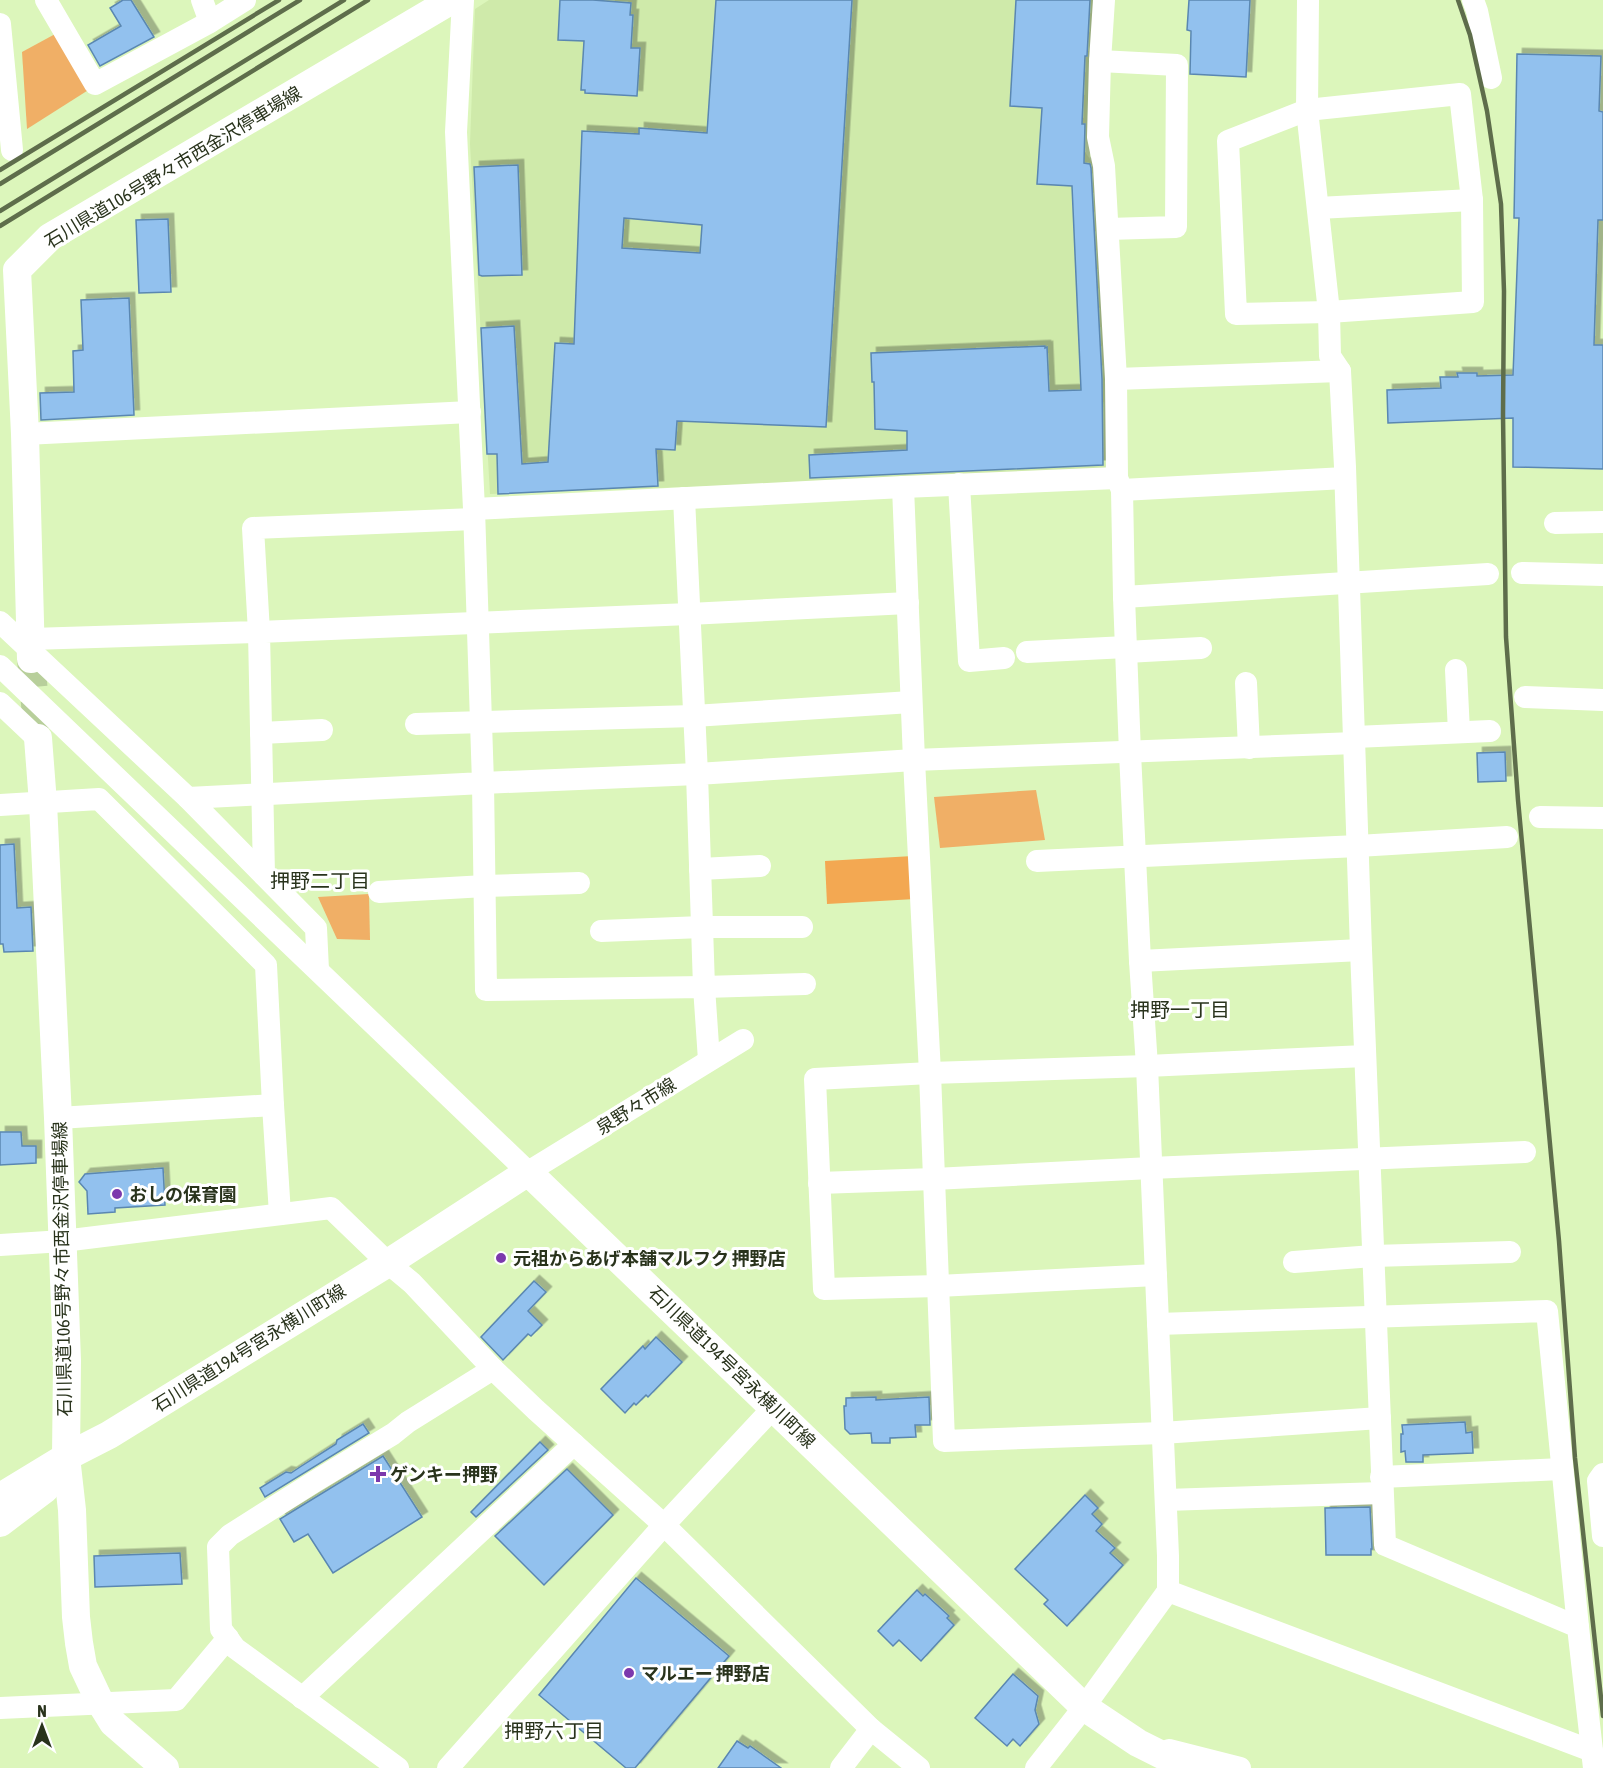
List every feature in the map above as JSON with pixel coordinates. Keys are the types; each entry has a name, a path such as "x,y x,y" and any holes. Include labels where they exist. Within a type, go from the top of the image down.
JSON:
{"main road":[{"name":"石川県道106号野々市西金沢停車場線","path":"31,650 25,434 9,273 50,237 452,0"},
{"name":"石川県道106号野々市西金沢停車場線","path":"38,738 63,1241 67,1361 66,1458 72,1510 79,1643 83,1666 113,1723 165,1768"},
{"name":"石川県道194号宮永横川町線","path":"0,1497 108,1435 388,1263 528,1172 1084,1707 1138,1743 1188,1768"},
{"path":"0,1523 51,1485 66,1458"}],"street":[{"path":"46,0 96,84 225,13"},
{"path":"202,0 225,13"},
{"path":"463,0 456,132 478,623 486,990 806,984"},
{"path":"1036,1768 1084,1707 1168,1591 1147,1066 1130,753 1116,379 1104,166 1098,137 1104,0"},
{"path":"1308,0 1307,110 1329,312 1330,357 1340,371 1385,1545 1578,1627"},
{"path":"1473,0 1491,78"},
{"path":"0,24 12,150"},
{"path":"1100,61 1178,65 1176,227 1108,229"},
{"path":"1460,94 1472,200 1473,302 1329,312 1236,314 1228,141 1307,110 1460,94"},
{"path":"1318,208 1472,200"},
{"path":"1116,379 1340,371"},
{"path":"25,434 470,412"},
{"path":"264,875 259,632 253,528 684,498 959,484 1119,484 1345,478"},
{"path":"959,484 969,661 1004,658"},
{"path":"903,487 911,702 930,1072 944,1441 1162,1433 1380,1418"},
{"path":"684,498 709,1060"},
{"path":"1555,523 1603,522"},
{"path":"1522,573 1603,574"},
{"path":"1124,597 1488,574"},
{"path":"31,650 259,632 908,603"},
{"path":"0,622 188,798 316,928 318,970"},
{"path":"1027,652 1201,648"},
{"path":"0,666 528,1172"},
{"path":"1456,670 1459,732"},
{"path":"1246,683 1249,748"},
{"path":"1526,697 1603,700"},
{"path":"416,724 694,716 911,702"},
{"path":"0,703 38,738"},
{"path":"261,733 322,730"},
{"path":"188,798 697,774 914,760 1249,748 1490,730"},
{"path":"0,805 99,799 266,965 280,1214"},
{"path":"1540,817 1603,818"},
{"path":"1037,861 1507,837"},
{"path":"700,869 760,866"},
{"path":"379,892 579,883"},
{"path":"601,931 702,927 802,927"},
{"path":"266,965 294,947"},
{"path":"1140,961 1361,950"},
{"name":"泉野々市線","path":"528,1172 744,1040"},
{"path":"1156,1275 938,1286 824,1289 815,1079 930,1072 1147,1066 1365,1056"},
{"path":"58,1118 273,1105"},
{"path":"819,1183 1525,1152"},
{"path":"0,1245 63,1241 331,1208 412,1283 493,1369 664,1525 872,1729 920,1768"},
{"path":"1294,1262 1373,1256 1510,1252"},
{"path":"1158,1324 1546,1311 1593,1760 1168,1591"},
{"path":"398,1768 235,1648 221,1629 218,1547 230,1535 493,1369"},
{"path":"448,1768 664,1525 774,1407"},
{"path":"302,1698 574,1444"},
{"path":"1166,1500 1381,1485 1562,1469"},
{"path":"1603,1474 1598,1481 1603,1536"},
{"path":"0,1708 176,1700 228,1638"},
{"path":"841,1768 872,1729"},
{"path":"1138,1743 1164,1768"},
{"path":"1138,1743 1240,1768"}],"shaded area":[{"path":"489,0 1095,0 1085,152 1096,168 1109,472 490,494 470,144 475,9"},
{"path":"57,33 90,89 27,129 22,52"},
{"path":"1036,790 1045,840 940,848 934,797"},
{"path":"913,856 915,899 827,904 825,861"},
{"path":"369,894 370,940 337,939 318,897"}],"building":[{"path":"123,0 131,0 154,37 100,66 88,45 121,26 110,8"},
{"path":"560,0 631,3 630,15 633,15 631,48 640,48 637,96 585,93 585,90 581,90 584,41 558,40"},
{"path":"716,0 852,0 826,427 677,421 675,450 656,449 658,486 498,494 497,454 487,454 481,328 514,326 522,464 548,462 555,343 574,344 582,131 639,134 639,128 707,133","holes":["624,218 702,225 700,253 622,248"]},
{"path":"1016,0 1090,0 1082,124 1085,124 1084,163 1090,164 1091,168 1102,379 1103,465 810,478 809,455 907,450 907,431 875,429 871,353 1045,346 1047,347 1049,391 1081,390 1072,186 1037,184 1042,108 1010,106"},
{"path":"1189,0 1250,0 1246,77 1190,74 1191,31 1187,30"},
{"path":"1517,54 1601,56 1599,111 1603,112 1603,220 1598,220 1594,345 1603,345 1603,469 1513,467 1513,418 1388,423 1387,390 1441,388 1440,377 1458,377 1457,373 1477,373 1477,376 1513,375 1519,218 1514,218"},
{"path":"518,165 522,275 479,275 474,167"},
{"path":"168,219 171,292 139,293 136,220"},
{"path":"129,298 134,415 41,420 40,393 74,392 73,351 83,350 81,300"},
{"path":"1505,752 1506,781 1478,782 1477,753"},
{"path":"14,844 17,908 31,907 33,951 4,952 3,944 0,944 0,845"},
{"path":"0,1132 21,1132 22,1146 36,1146 36,1163 0,1165"},
{"path":"163,1168 165,1205 115,1208 115,1212 88,1214 87,1191 79,1182 85,1174"},
{"path":"534,1281 546,1292 528,1311 542,1325 531,1336 528,1334 503,1360 481,1337"},
{"path":"656,1337 682,1362 648,1397 646,1395 636,1405 634,1403 625,1413 601,1389 643,1346 645,1349"},
{"path":"876,1397 876,1400 929,1397 930,1425 915,1425 916,1437 890,1438 890,1443 872,1443 871,1433 850,1434 845,1429 846,1398"},
{"path":"1465,1422 1466,1433 1472,1432 1473,1453 1423,1455 1423,1462 1406,1462 1405,1451 1401,1452 1402,1425"},
{"path":"363,1424 369,1433 265,1497 260,1488 286,1472 291,1473"},
{"path":"540,1442 548,1450 476,1517 471,1512"},
{"path":"383,1456 422,1517 333,1573 308,1534 294,1542 280,1519"},
{"path":"567,1469 613,1515 544,1585 495,1536"},
{"path":"1085,1495 1098,1508 1092,1514 1102,1524 1096,1531 1115,1548 1110,1553 1123,1565 1067,1626 1044,1604 1048,1600 1015,1569"},
{"path":"1370,1507 1371,1555 1326,1555 1325,1508"},
{"path":"180,1553 182,1584 95,1587 94,1556"},
{"path":"636,1578 729,1656 635,1768 626,1768 539,1695"},
{"path":"917,1590 923,1596 925,1594 949,1616 947,1618 954,1625 921,1661 899,1640 893,1646 878,1631"},
{"path":"1013,1674 1038,1696 1035,1710 1039,1724 1020,1746 1013,1739 1007,1746 975,1718"},
{"path":"737,1741 748,1748 750,1746 781,1768 718,1768"}],"tunnel":[{"path":"31,659 38,738"}],"railway":[{"path":"0,170 279,0"},
{"path":"0,184 300,0"},
{"path":"0,211 344,0"},
{"path":"0,226 368,0"},
{"path":"1458,0 1470,35 1487,111 1501,204 1504,291 1506,637 1518,800 1559,1241 1575,1458 1603,1716"}],"place":[{"name":"おしの保育園","path":"117,1194"},
{"name":"元祖からあげ本舗マルフク 押野店","path":"501,1258"},
{"name":"ゲンキー押野","path":"378,1474"},
{"name":"マルエー 押野店","path":"629,1673"}],"district":[{"name":"押野二丁目","path":"320,880"},
{"name":"押野一丁目","path":"1180,1009"},
{"name":"押野六丁目","path":"554,1730"}]}
